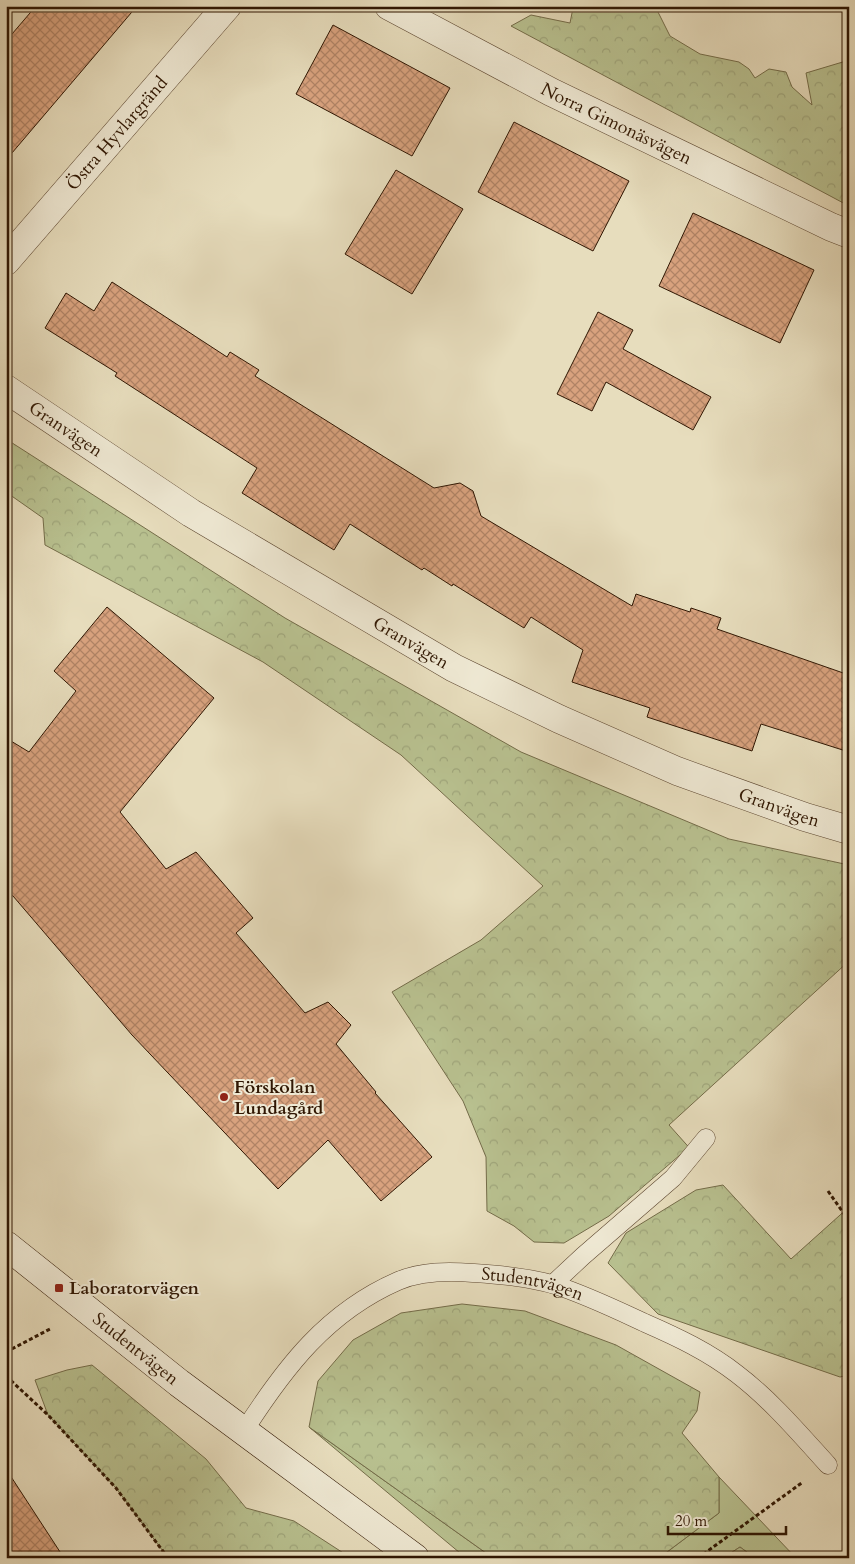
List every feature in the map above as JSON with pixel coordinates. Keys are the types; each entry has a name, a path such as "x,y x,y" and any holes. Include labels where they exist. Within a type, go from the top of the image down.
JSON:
{"street":[{"name":"Östra Hyvlargränd","path":"6,261 227,6"},
{"name":"Norra Gimonäsvägen","path":"389,6 551,92 830,227 849,234"},
{"name":"Granvägen","path":"6,390 191,513 454,668 559,719 677,772 805,817 849,830"},
{"name":"Studentvägen","path":"6,1244 179,1383 415,1558"}],"lane":[{"path":"553,1284 672,1178 706,1138"},
{"name":"Studentvägen","path":"244,1431 284,1372 318,1335 345,1311 400,1280 424,1274 448,1271 504,1274 553,1284 606,1304 705,1352 758,1391 828,1465"}],"path":[{"path":"828,1191 849,1221"},
{"path":"6,1352 50,1329"},
{"path":"6,1376 48,1415 116,1488 168,1558"},
{"path":"698,1558 828,1465"}],"green space":[{"path":"571,6 655,6 670,36 700,54 739,62 749,69 755,78 769,69 786,72 792,87 812,105 806,73 846,61 849,63 849,206 511,26 531,15 570,23 573,8"},
{"path":"6,439 285,618 521,752 729,839 849,865 849,961 669,1125 694,1153 680,1155 609,1216 564,1243 534,1242 514,1226 487,1211 486,1157 463,1101 392,992 481,940 543,886 401,755 263,662 45,545 43,518 6,492"},
{"path":"723,1185 791,1259 849,1207 849,1375 840,1377 658,1314 608,1263 626,1233 696,1190"},
{"path":"462,1304 525,1311 616,1345 700,1392 697,1411 682,1433 719,1477 719,1513 659,1558 493,1558 309,1427 318,1381 353,1340 401,1313"},
{"path":"92,1365 206,1459 246,1508 294,1521 351,1558 168,1558 116,1488 48,1415 35,1380 67,1370"},
{"path":"309,1427 493,1558 466,1558"},
{"path":"719,1477 796,1558 755,1558 740,1547 723,1558 659,1558 719,1513"},
{"path":"740,1547 755,1558 723,1558"}],"building":[{"path":"36,6 137,6 6,160 6,41"},
{"path":"333,25 450,88 412,156 296,94"},
{"path":"514,122 629,181 593,251 478,192"},
{"path":"396,170 463,209 412,294 345,254"},
{"path":"693,213 814,270 780,343 659,286"},
{"path":"112,282 227,357 230,352 259,370 255,376 434,488 460,483 473,491 481,516 632,606 636,594 690,612 691,608 721,618 717,629 849,675 849,752 761,724 752,751 647,717 650,708 572,682 583,650 531,617 524,628 453,584 452,586 424,568 422,570 350,524 334,550 242,493 257,468 115,376 117,373 45,328 66,293 94,311"},
{"path":"598,312 633,330 623,349 711,397 693,430 606,382 592,411 557,394"},
{"path":"107,607 214,698 120,812 166,869 196,852 253,918 236,933 305,1013 328,1002 351,1025 336,1044 375,1093 432,1157 381,1201 328,1140 278,1189 132,1035 13,896 6,892 6,738 29,752 76,691 54,671"},
{"path":"6,1469 64,1558 6,1558"}],"place":[{"name":"Förskolan Lundagård","path":"224,1097"},
{"name":"Laboratorvägen","path":"59,1288"}]}
